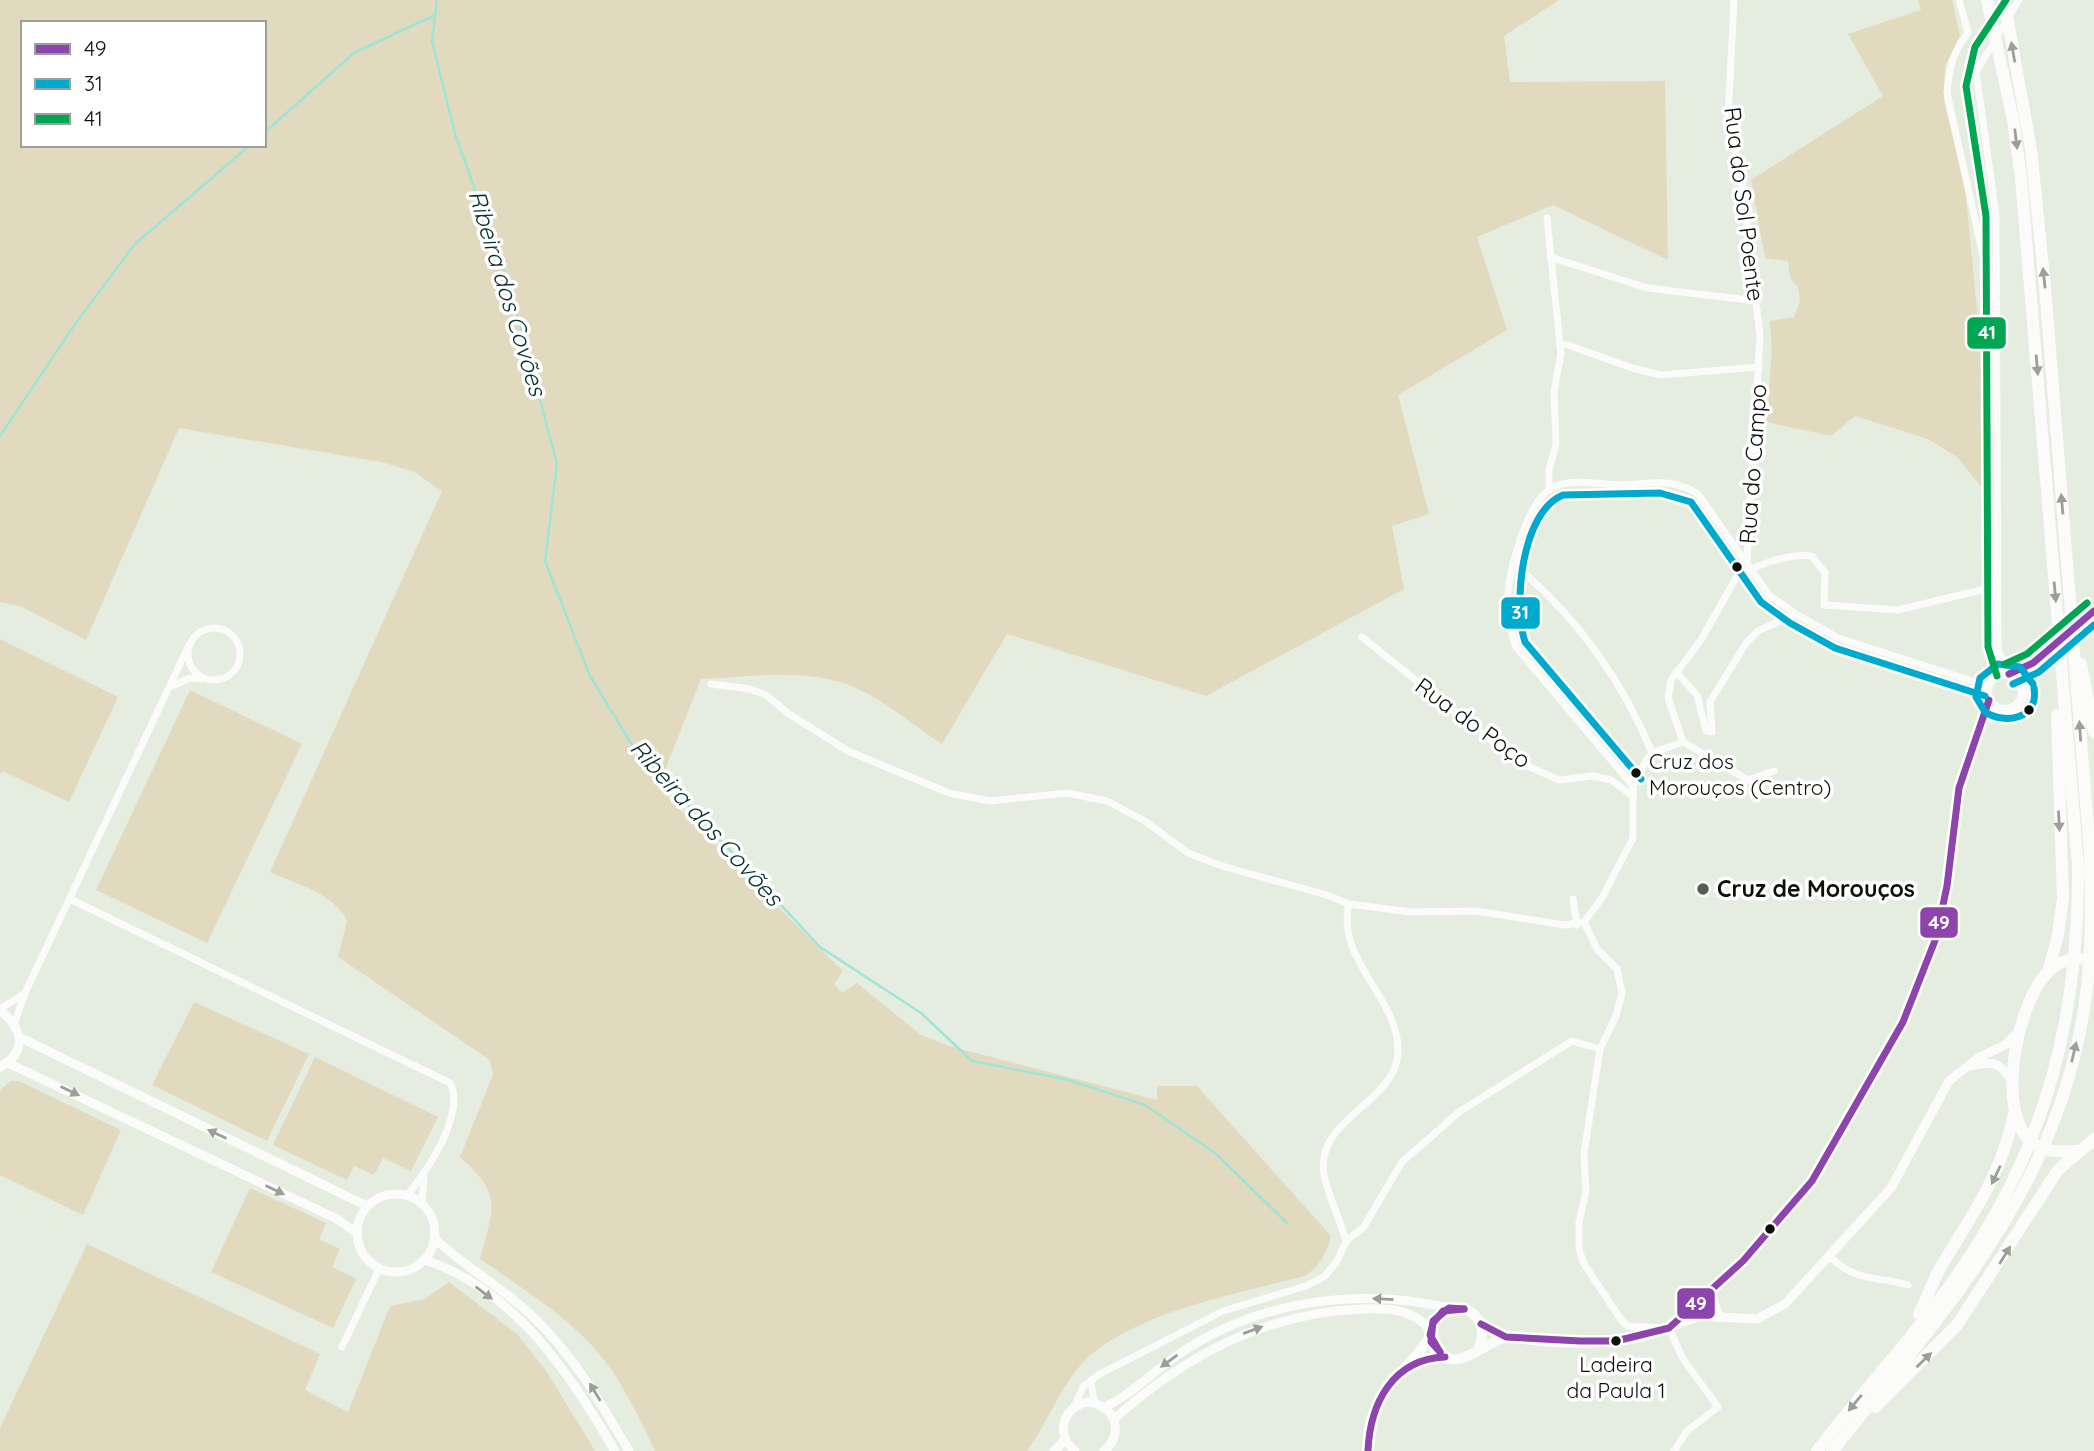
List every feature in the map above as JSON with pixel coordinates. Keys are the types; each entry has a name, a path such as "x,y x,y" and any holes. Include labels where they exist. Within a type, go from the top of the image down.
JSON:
{"highway":[{"path":"1817,1451 1962,1268 2000,1206 2044,1110 2061,1049 2072,985 2078,903 2021,178 2014,120 1987,0"},
{"path":"1832,1451 1973,1274 2012,1213 2057,1115 2077,1040 2087,988 2091,897 2073,636 2031,149 2004,0"},
{"path":"2073,636 2094,732"},
{"path":"1894,1356 1926,1300 1941,1266 1987,1193 2002,1163 2015,1110 2013,1082 2018,1032 2031,998 2048,972 2059,935 2063,898 2057,773 2060,655"},
{"path":"2048,972 2063,961 2094,960"},
{"path":"2015,1110 2028,1138 2038,1147 2077,1151"},
{"path":"1856,1422 1884,1399 1957,1325 1997,1268 2042,1191 2077,1151 2094,1139"}],"main road":[{"path":"1669,1328 1743,1261 1812,1181 1903,1022 1936,938 1947,886 1957,798 1966,763 1982,725 1989,700 1990,683 2033,663 2094,611"},
{"path":"1982,725 2002,710 2013,709 2022,701 2022,683 2033,663"},
{"path":"2008,673 2022,683"},
{"path":"1989,700 2002,710"},
{"path":"1416,1359 1445,1357 1460,1360 1479,1347 1506,1337 1616,1341 1669,1328 1700,1316 1710,1292"},
{"path":"1368,1451 1374,1410 1394,1377 1416,1359 1437,1316 1450,1308 1472,1312 1481,1324 1506,1337"},
{"path":"1479,1347 1483,1336 1481,1324"},
{"path":"1430,1334 1433,1345 1445,1357"}],"street":[{"name":"Rua do Sol Poente","path":"1734,0 1728,120 1742,182 1757,301 1759,367"},
{"path":"1959,0 1968,33 1956,48 1949,68 1947,93 1995,304"},
{"path":"1633,786 1516,647 1509,629 1508,595 1513,563 1531,514 1549,489 1567,482 1620,485 1661,481 1683,484 1698,494 1769,595 1795,614 1838,638 1990,683 1998,647 1996,215 1976,72 1981,59 2019,0"},
{"path":"1547,218 1560,345 1560,362 1553,392 1556,445 1549,470 1549,489"},
{"path":"1550,257 1647,288 1757,301"},
{"path":"1560,345 1568,345 1632,368 1661,374 1759,367"},
{"name":"Rua do Campo","path":"1746,561 1759,367"},
{"path":"1774,771 1748,780 1684,742 1668,698 1676,672 1701,640 1736,578 1752,569 1791,557 1812,556 1825,573 1824,605 1898,610 1998,586"},
{"path":"1513,563 1550,595 1597,650 1619,682 1652,753"},
{"path":"1676,672 1697,695 1706,731 1712,732 1710,702 1746,643 1758,631 1795,614"},
{"path":"170,688 190,678 223,679 231,675 241,657 236,639 230,632 208,629 199,632 188,647 25,993 15,1022 19,1046 4,1065 335,1218 356,1232 364,1258 379,1269 401,1273 425,1261 435,1239 430,1214 422,1203 407,1195 386,1195 367,1206 356,1232"},
{"name":"Rua do Poço","path":"1362,637 1517,761 1559,780 1593,776 1611,780 1633,796"},
{"path":"188,647 190,665 205,679"},
{"path":"1998,647 2008,673"},
{"path":"711,684 750,689 766,695 789,714 848,751 949,793 990,801 1067,793 1107,801 1145,821 1188,853 1222,866 1327,895 1349,904 1411,912 1476,911 1541,923 1581,923 1602,898 1633,838 1633,786 1652,753 1684,742"},
{"path":"70,899 450,1083 456,1102 453,1115 424,1178 422,1203"},
{"path":"1573,899 1581,923 1597,949 1617,969 1622,993 1616,1016 1600,1049 1584,1154 1586,1191 1579,1222 1580,1249 1584,1264 1622,1321 1628,1326 1669,1328 1683,1359 1718,1407 1687,1431 1674,1451"},
{"path":"1346,1241 1324,1175 1325,1152 1337,1129 1391,1075 1398,1054 1396,1032 1349,937 1345,918 1349,904"},
{"path":"15,1022 0,1010 25,993"},
{"path":"1696,1301 1700,1316 1757,1320 1773,1313 1830,1257 1891,1188 1922,1135 1937,1097 1949,1081 2005,1045 2018,1032"},
{"path":"19,1037 367,1206"},
{"path":"1074,1451 1065,1440 1065,1419 1074,1407 1080,1391 1091,1381 1223,1311 1306,1286 1325,1276 1337,1261 1346,1241 1363,1228 1402,1162 1460,1112 1572,1041 1600,1049"},
{"path":"1964,1069 1991,1062 2006,1070 2013,1082"},
{"path":"407,1195 424,1178"},
{"path":"435,1239 531,1315 567,1353 593,1386 629,1451"},
{"path":"1830,1257 1857,1277 1886,1279 1908,1285"},
{"path":"425,1261 456,1273 522,1322 559,1360 615,1451"},
{"path":"342,1347 379,1269"},
{"path":"1710,1292 1720,1318"},
{"path":"1105,1407 1180,1353 1215,1333 1292,1305 1331,1299 1374,1298 1450,1308"},
{"path":"1114,1419 1151,1388 1220,1344 1255,1328 1295,1317 1333,1311 1399,1311 1419,1318 1430,1334"},
{"path":"1091,1381 1094,1403"},
{"path":"1074,1407 1094,1403 1105,1407 1114,1419 1115,1436 1110,1449"},
{"path":"1054,1451 1065,1440"}],"shaded area":[{"path":"0,0 1559,0 1504,36 1510,82 1665,81 1668,260 1553,205 1477,237 1507,330 1398,395 1429,514 1392,526 1404,589 1206,696 1007,634 942,744 878,700 838,682 799,675 701,679 658,788 843,971 834,984 842,993 857,983 921,1035 949,1046 1157,1100 1157,1086 1197,1086 1331,1236 1322,1259 1304,1276 1166,1314 1115,1338 1093,1353 1073,1375 1027,1451 655,1451 620,1383 592,1346 563,1318 480,1259 489,1227 491,1203 484,1182 460,1157 493,1075 490,1060 338,957 347,921 341,911 324,896 270,872 442,491 414,472 382,462 179,428 86,640 20,606 0,602"},
{"path":"1918,0 1952,0 1960,36 1945,66 1944,102 1965,187 1985,390 1988,495 1957,457 1928,439 1855,416 1831,436 1766,422 1772,351 1770,321 1794,317 1800,302 1798,287 1790,278 1788,261 1765,258 1751,180 1883,96 1848,34 1921,10"},
{"path":"0,639 118,697 69,802 2,771 0,775"},
{"path":"190,690 302,744 207,943 96,890"},
{"path":"194,1002 309,1054 267,1141 152,1085"},
{"path":"315,1057 438,1117 411,1171 383,1158 374,1175 354,1166 347,1180 273,1145"},
{"path":"11,1081 19,1081 121,1130 83,1215 0,1175 0,1090"},
{"path":"250,1188 326,1223 319,1239 340,1249 332,1267 356,1279 333,1328 211,1272"},
{"path":"87,1244 320,1354 305,1390 348,1412 390,1306 425,1299 449,1282 517,1334 547,1372 595,1451 0,1451 0,1428"}],"waterway":[{"name":"Ribeira dos Covões","path":"437,0 432,41 455,134 510,287 557,464 545,561 590,676 632,745 820,947 921,1013 972,1061 1069,1080 1145,1105 1215,1153 1288,1224"},
{"path":"266,131 354,53 435,15"},
{"path":"0,436 73,327 134,245 248,147"}],"transit line":[{"name":"41","path":"1997,676 1988,647 1986,216 1966,86 1975,47 2006,0"},
{"name":"31","path":"1641,779 1525,642 1520,606 1529,539 1549,505 1563,495 1660,493 1691,502 1761,602 1790,623 1835,648 1985,696"},
{"name":"41","path":"2005,664 2027,654 2087,603"},
{"name":"49","path":"2009,674 2033,663 2094,611"},
{"name":"31","path":"2013,684 2039,672 2094,625"},
{"name":"31","path":"2033,684 2020,667 1998,664 1980,678 1976,697 1985,712 2011,718 2026,713 2031,707 2034,688"},
{"name":"49","path":"1481,1324 1506,1337 1580,1341 1616,1341 1669,1328 1743,1261 1812,1181 1903,1022 1936,938 1947,886 1959,788 1989,700"},
{"name":"49","path":"1440,1352 1431,1342 1433,1321 1449,1308 1464,1309"},
{"name":"49","path":"1440,1352 1430,1335 1433,1323 1443,1311 1464,1309"},
{"name":"49","path":"1368,1451 1374,1416 1388,1387 1398,1375 1411,1366 1445,1357"}],"place":[{"name":"Cruz dos Morouços (Centro)","path":"1636,773"},
{"name":"Cruz de Morouços","path":"1703,889"},
{"name":"Ladeira da Paula 1","path":"1616,1341"}]}
